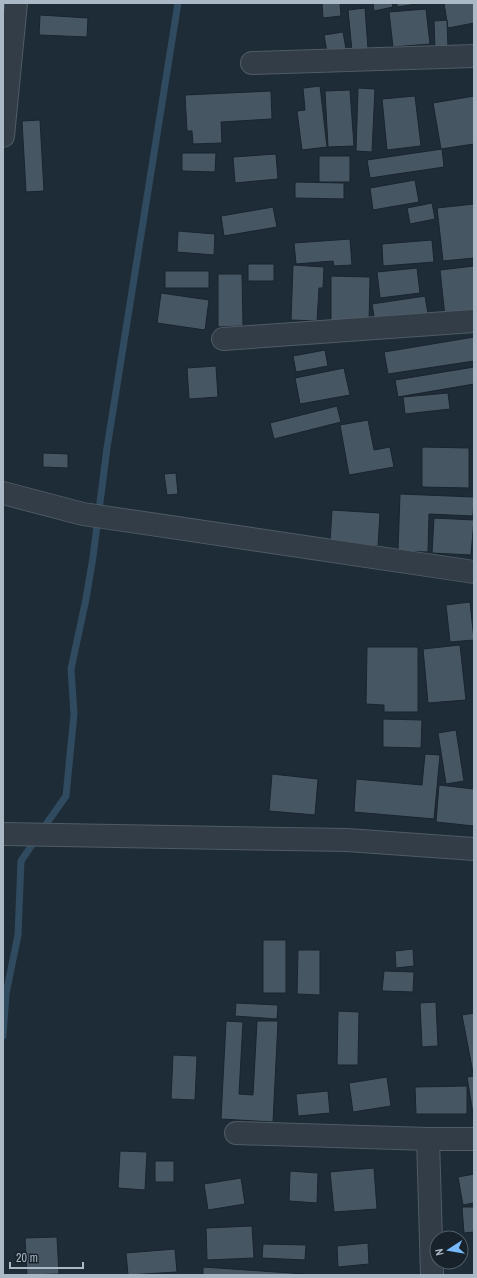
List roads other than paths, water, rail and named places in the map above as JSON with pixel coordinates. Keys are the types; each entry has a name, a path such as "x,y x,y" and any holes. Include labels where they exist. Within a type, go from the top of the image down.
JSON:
{"street":[{"path":"3,136 16,3"},
{"path":"252,62 474,56"},
{"path":"223,339 474,321"},
{"path":"3,493 83,514 118,520 474,572"},
{"path":"3,834 347,840 474,849"},
{"path":"236,1133 474,1139"},
{"path":"428,1139 432,1275"}],"waterway":[{"path":"42,830 66,796 74,714 71,669 86,599 93,557 107,448 178,3"},
{"path":"3,1036 6,994 18,935 21,861 36,839"}]}
